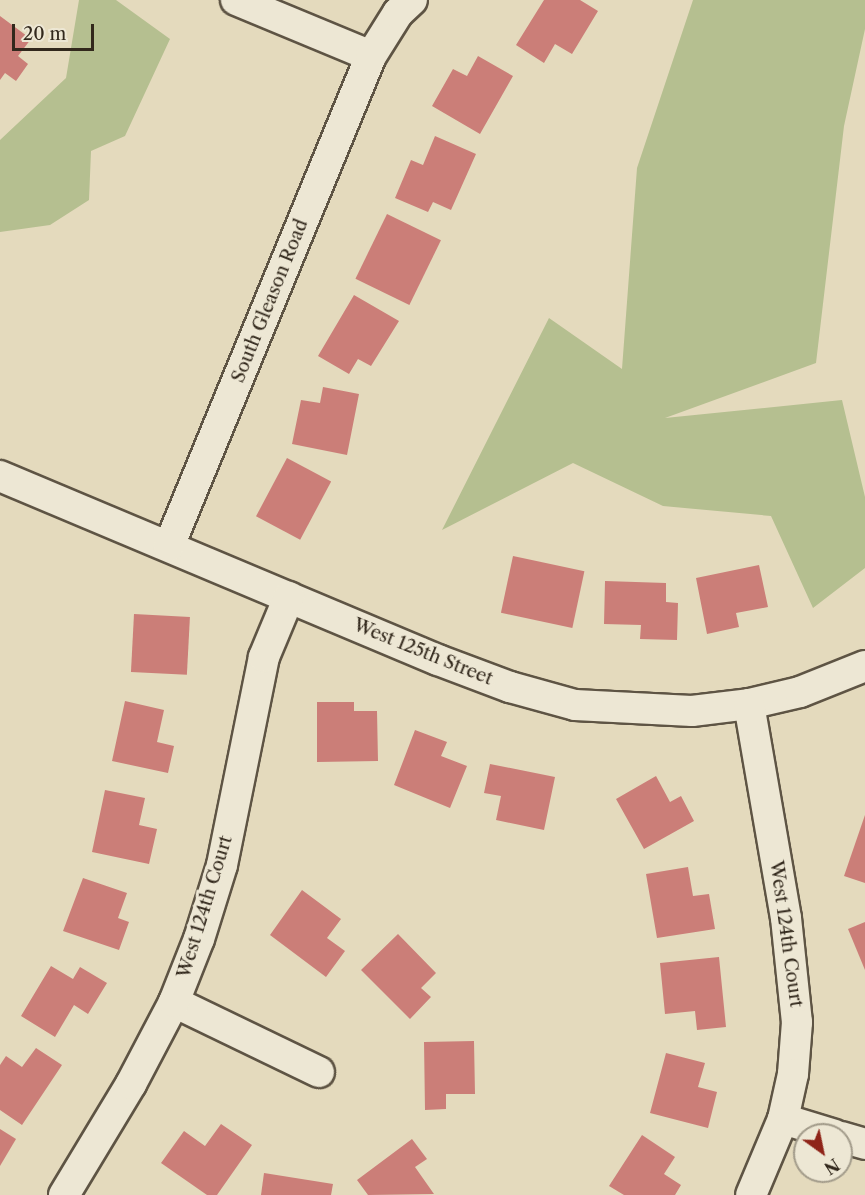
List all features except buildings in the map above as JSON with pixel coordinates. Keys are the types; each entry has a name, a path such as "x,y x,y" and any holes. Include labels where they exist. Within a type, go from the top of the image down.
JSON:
{"street":[{"path":"236,0 371,56"},
{"name":"South Gleason Road","path":"169,546 371,56 398,13 412,0"},
{"name":"West 125th Street","path":"0,476 438,660 510,687 575,705 692,711 749,704 800,692 865,666"},
{"name":"West 124th Court","path":"64,1195 131,1084 174,1002 222,865 264,657 289,597"},
{"name":"West 124th Court","path":"749,704 794,976 796,1032 783,1119 751,1195"},
{"path":"174,1002 319,1072"},
{"path":"783,1119 796,1123"}],"green space":[{"path":"79,0 116,0 170,39 125,136 91,151 89,200 50,225 0,232 0,140 66,78"},
{"path":"693,0 865,0 865,29 844,126 816,363 665,418 842,400 865,497 865,568 813,608 771,516 663,506 573,463 442,530 549,318 622,369 637,168"}]}
